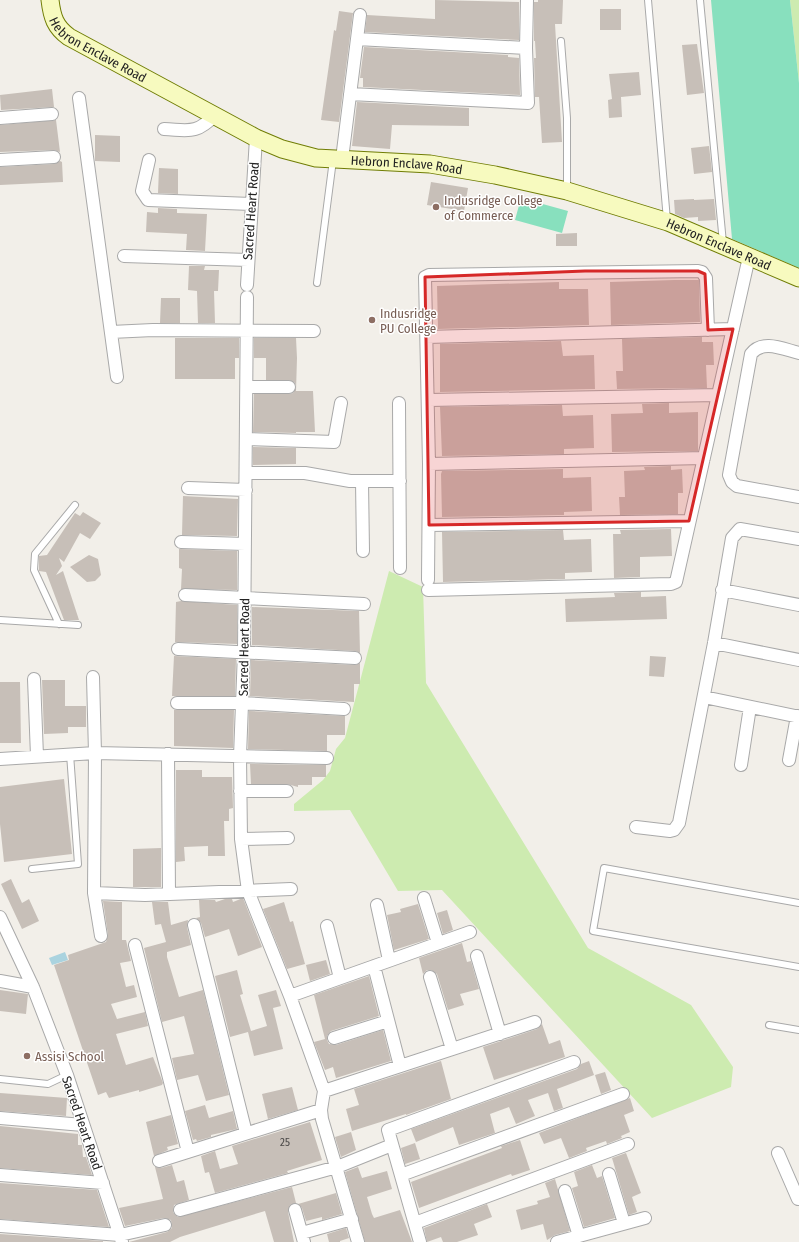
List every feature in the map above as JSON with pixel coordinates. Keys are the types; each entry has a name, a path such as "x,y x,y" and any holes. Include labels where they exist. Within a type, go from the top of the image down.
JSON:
{"street":[{"name":"Hebron Enclave Road","path":"50,0 53,18 64,33 256,138 294,153 338,159 430,164 495,175 567,191 668,222 799,278"},
{"path":"350,94 528,103 526,48 527,0"},
{"path":"338,159 350,94 360,15"},
{"path":"357,39 526,48"},
{"path":"79,98 117,377"},
{"path":"0,118 52,114"},
{"path":"164,129 194,130 204,126 214,115"},
{"name":"Sacred Heart Road","path":"247,285 256,138"},
{"path":"0,160 54,157"},
{"path":"149,160 142,191 148,200 251,204"},
{"path":"124,256 248,260"},
{"path":"708,330 706,278 702,272 585,271 429,275 425,277 429,400 428,585 674,583 678,579 749,257"},
{"name":"Sacred Heart Road","path":"247,297 245,598 240,756 240,839 248,891 290,996 324,1091"},
{"path":"427,337 733,329"},
{"path":"111,332 153,330 247,332 314,331"},
{"path":"799,353 763,345 756,347 751,354 729,475 732,482 737,486 799,497"},
{"path":"247,387 289,387"},
{"path":"429,400 718,395"},
{"path":"246,439 334,442 341,403"},
{"path":"399,403 400,568"},
{"path":"429,464 704,458"},
{"path":"246,472 305,473 350,481 400,481"},
{"path":"362,481 363,551"},
{"path":"188,488 246,490"},
{"path":"429,525 690,521"},
{"path":"636,827 670,831 678,827 704,697 732,538 740,529 799,539"},
{"path":"181,542 245,544"},
{"path":"722,590 799,605"},
{"path":"185,595 364,604"},
{"path":"714,643 799,660"},
{"path":"178,649 355,658"},
{"path":"93,677 95,753 94,893 101,936"},
{"path":"34,679 37,756"},
{"path":"704,697 798,717 789,760"},
{"path":"176,703 242,703 344,709"},
{"path":"741,765 750,707"},
{"path":"0,759 95,753 327,758"},
{"path":"168,754 169,894"},
{"path":"240,791 287,791"},
{"path":"240,839 288,838"},
{"path":"94,893 126,895 291,889"},
{"path":"424,898 438,943"},
{"path":"377,905 389,960"},
{"name":"Sacred Heart Road","path":"0,917 33,987 67,1075 121,1239"},
{"path":"194,925 246,1133"},
{"path":"327,926 340,978"},
{"path":"290,996 470,932"},
{"path":"135,944 188,1152"},
{"path":"476,956 500,1034"},
{"path":"374,966 400,1066"},
{"path":"430,977 452,1049"},
{"path":"0,981 33,987"},
{"path":"334,1038 388,1021"},
{"path":"358,1242 321,1110 324,1091 535,1022"},
{"path":"420,1242 388,1130 574,1062"},
{"path":"400,1175 623,1094"},
{"path":"159,1161 321,1110"},
{"path":"0,1118 83,1125"},
{"path":"415,1223 628,1144"},
{"path":"180,1210 337,1167 392,1145"},
{"path":"778,1154 799,1202"},
{"path":"609,1174 624,1223"},
{"path":"0,1175 103,1183"},
{"path":"565,1191 579,1236"},
{"path":"296,1210 303,1237 352,1219"},
{"path":"557,1242 645,1218"},
{"path":"0,1226 121,1239 166,1225"}],"lane":[{"path":"648,0 668,222"},
{"path":"700,0 724,245"},
{"path":"561,41 567,118 567,191"},
{"path":"316,283 338,159"},
{"path":"59,624 34,570 35,554 75,505"},
{"path":"0,620 78,626"},
{"path":"32,869 78,864 70,754"},
{"path":"799,903 604,868 593,931 799,967"},
{"path":"769,1025 799,1030"},
{"path":"0,1079 48,1084 67,1075"}],"highlighted area":[{"path":"585,271 698,271 705,274 708,330 733,329 689,521 429,525 425,277"}],"green space":[{"path":"711,0 790,0 799,83 799,268 732,239"},
{"path":"790,0 799,0 799,83"},
{"path":"521,198 568,211 562,233 515,220"},
{"path":"389,571 423,587 426,683 588,948 691,1005 733,1067 731,1087 652,1118 442,890 398,891 350,810 294,811 294,804 323,780 330,771 336,749 345,738"}],"water":[{"path":"65,952 68,960 52,965 49,958"}],"building":[{"path":"435,0 519,2 519,40 365,32 367,15 435,19"},
{"path":"538,0 563,0 562,24 555,24 562,142 542,143 539,97 535,97 534,58 536,58 534,41 534,2 538,2"},
{"path":"600,9 621,9 621,30 600,30"},
{"path":"339,11 353,13 339,122 321,120 334,30 336,31"},
{"path":"697,44 704,93 687,95 682,45"},
{"path":"364,47 508,55 508,57 519,58 520,95 363,87 363,78 360,78"},
{"path":"639,72 641,95 621,97 622,117 609,118 608,100 612,99 609,74"},
{"path":"52,89 54,107 1,110 0,95"},
{"path":"357,102 469,108 469,126 392,125 390,149 352,146"},
{"path":"56,120 60,152 54,150 0,152 0,125"},
{"path":"95,135 120,136 120,162 95,161"},
{"path":"709,146 712,172 694,174 691,148"},
{"path":"60,161 62,162 63,182 0,185 0,167 54,164"},
{"path":"159,168 178,169 178,194 158,193"},
{"path":"431,182 468,188 464,211 427,205"},
{"path":"714,199 716,220 698,221 698,217 684,218 675,214 674,200"},
{"path":"158,208 177,209 177,213 207,214 205,251 186,250 187,234 146,232 147,212 158,213"},
{"path":"577,233 577,246 556,246 556,234"},
{"path":"189,266 205,266 204,270 219,270 218,291 214,291 215,323 198,323 197,291 188,290"},
{"path":"699,280 700,322 611,325 610,282"},
{"path":"559,282 559,289 588,289 589,325 438,329 437,286"},
{"path":"161,298 180,298 180,323 160,323"},
{"path":"702,337 702,342 713,342 714,365 706,365 707,388 617,389 616,371 623,371 622,339"},
{"path":"175,338 239,338 239,358 235,358 235,379 175,379"},
{"path":"254,338 296,338 297,358 296,391 313,391 315,432 253,432 254,394 289,394 293,393 296,387 295,383 289,380 266,380 266,358 254,358"},
{"path":"561,341 563,356 594,355 595,389 440,392 440,344"},
{"path":"669,403 669,413 698,412 698,451 612,452 611,414 643,413 642,404"},
{"path":"562,405 563,416 593,415 594,448 564,449 564,454 442,456 440,407"},
{"path":"253,447 296,448 296,464 253,465"},
{"path":"671,466 671,470 682,469 683,493 678,493 678,514 620,515 619,497 625,497 624,471 645,470 644,467"},
{"path":"563,469 563,478 591,477 592,511 564,512 564,515 442,517 442,471"},
{"path":"183,496 238,499 237,536 182,535"},
{"path":"83,512 101,523 90,539 80,533 64,562 59,558 62,566 56,575 63,571 79,620 64,620 46,572 39,571 39,556 47,555 75,513 80,516"},
{"path":"671,529 672,556 640,557 640,577 614,578 613,534 621,534 620,530"},
{"path":"563,530 564,540 591,539 592,572 565,573 565,579 443,582 442,532"},
{"path":"179,549 237,551 237,590 181,589 182,569 179,568"},
{"path":"89,555 98,559 101,575 95,581 87,582 70,567"},
{"path":"641,592 641,597 666,596 667,619 566,622 565,599 615,597 614,593"},
{"path":"181,601 237,605 237,644 175,642 176,602"},
{"path":"252,607 359,611 360,653 355,651 252,645"},
{"path":"174,656 236,659 235,696 172,696"},
{"path":"650,656 666,657 664,677 649,676"},
{"path":"251,660 355,665 360,663 360,684 354,684 354,702 250,696"},
{"path":"42,680 65,680 65,706 86,706 86,727 68,727 68,733 44,734"},
{"path":"0,682 20,682 21,743 0,743"},
{"path":"174,710 234,710 233,748 174,746"},
{"path":"249,711 345,716 345,735 327,735 327,751 248,749"},
{"path":"250,764 326,765 326,777 312,777 312,785 298,785 298,787 287,784 251,784"},
{"path":"176,770 202,770 202,777 232,777 233,808 229,809 229,821 224,821 225,856 208,856 208,846 184,847 185,861 176,862"},
{"path":"64,779 72,854 4,862 0,824 0,787"},
{"path":"161,848 161,887 133,887 133,849"},
{"path":"11,879 22,903 29,899 39,921 22,929 1,884"},
{"path":"243,898 262,947 238,956 229,929 205,937 201,923 196,918 200,917 199,900 215,900 216,902 225,899 232,899 233,902"},
{"path":"103,901 122,902 122,940 126,940 131,961 120,963 126,987 134,985 137,997 111,1004 117,1019 145,1012 148,1026 116,1034 126,1065 153,1057 163,1083 162,1085 139,1092 139,1090 109,1098 106,1092 98,1095 54,965 69,960 68,955 106,942 108,935"},
{"path":"152,902 168,902 171,925 188,920 187,927 191,945 167,952 167,957 179,997 203,990 229,1095 206,1101 198,1075 177,1080 172,1058 194,1054 184,1016 162,1022 144,948 166,942 161,924 155,925"},
{"path":"284,902 290,922 293,921 305,964 287,969 263,909"},
{"path":"418,904 429,939 394,950 387,915 401,912 400,909"},
{"path":"447,910 453,930 443,934 437,913"},
{"path":"462,943 467,962 471,961 479,989 460,994 464,1005 448,1010 437,974 431,970 427,970 423,974 419,958"},
{"path":"326,960 330,974 310,981 306,965"},
{"path":"237,970 243,994 240,995 251,1031 267,1026 258,995 276,990 281,1006 273,1008 283,1049 254,1056 248,1032 230,1037 215,976"},
{"path":"369,976 379,1016 331,1031 327,1036 327,1040 329,1044 336,1045 383,1030 391,1061 336,1078 333,1067 325,1070 314,1042 325,1039 314,995"},
{"path":"0,990 28,994 26,1014 0,1011"},
{"path":"542,1024 549,1044 560,1040 565,1057 494,1080 483,1047 537,1029"},
{"path":"441,1061 451,1099 406,1115 352,1131 346,1109 359,1105 354,1089"},
{"path":"589,1061 594,1075 557,1089 563,1108 554,1111 548,1093 528,1100 535,1116 516,1124 509,1107 490,1114 495,1133 459,1145 453,1127 416,1142 411,1129 577,1069 581,1064"},
{"path":"605,1072 611,1090 601,1094 595,1075"},
{"path":"292,1087 298,1110 268,1119 262,1094"},
{"path":"0,1093 67,1098 66,1116 0,1111"},
{"path":"630,1098 634,1111 624,1115 630,1132 621,1136 622,1138 607,1144 606,1141 586,1148 587,1151 569,1158 561,1138 544,1144 539,1133"},
{"path":"205,1105 209,1118 233,1111 237,1129 211,1135 211,1137 197,1141 196,1139 193,1140 185,1111"},
{"path":"171,1115 178,1144 167,1147 168,1150 154,1156 146,1122"},
{"path":"310,1122 322,1160 287,1171 288,1173 215,1193 209,1172 205,1173 201,1156 215,1151 220,1169 238,1164 232,1146"},
{"path":"0,1126 78,1134 78,1145 82,1145 83,1157 86,1157 92,1175 0,1168"},
{"path":"351,1132 356,1150 341,1157 335,1137"},
{"path":"520,1140 530,1170 512,1176 511,1174 419,1208 411,1182 502,1148 501,1146"},
{"path":"415,1143 420,1159 405,1164 401,1148"},
{"path":"626,1153 641,1193 632,1197 637,1212 629,1215 612,1158"},
{"path":"172,1165 177,1182 184,1180 189,1200 174,1205 173,1212 178,1217 292,1187 296,1203 290,1205 288,1212 294,1242 274,1242 265,1211 180,1237 170,1242 129,1242 167,1232 172,1228 171,1220 164,1218 125,1226 119,1208 163,1199 155,1167 161,1168"},
{"path":"592,1165 597,1178 602,1176 615,1218 584,1227 572,1188 578,1186 574,1172"},
{"path":"358,1167 362,1178 387,1171 392,1189 367,1197 372,1214 374,1218 400,1210 412,1242 365,1242 345,1172"},
{"path":"555,1179 570,1231 555,1235 547,1240 543,1224 521,1230 516,1210 538,1204 537,1201 550,1197 545,1183"},
{"path":"0,1183 97,1190 109,1227 0,1219"},
{"path":"336,1193 342,1214 322,1220 322,1217 306,1221 302,1208 298,1204"},
{"path":"487,1204 492,1217 474,1224 478,1235 457,1242 443,1242 441,1237 427,1242 424,1228"},
{"path":"346,1228 349,1238 340,1242 329,1242 327,1234"},
{"path":"0,1234 103,1241 103,1242 0,1242"}],"place":[{"name":"Indusridge College of Commerce","path":"436,207"},
{"name":"Indusridge PU College","path":"372,320"},
{"name":"Assisi School","path":"27,1056"}]}
